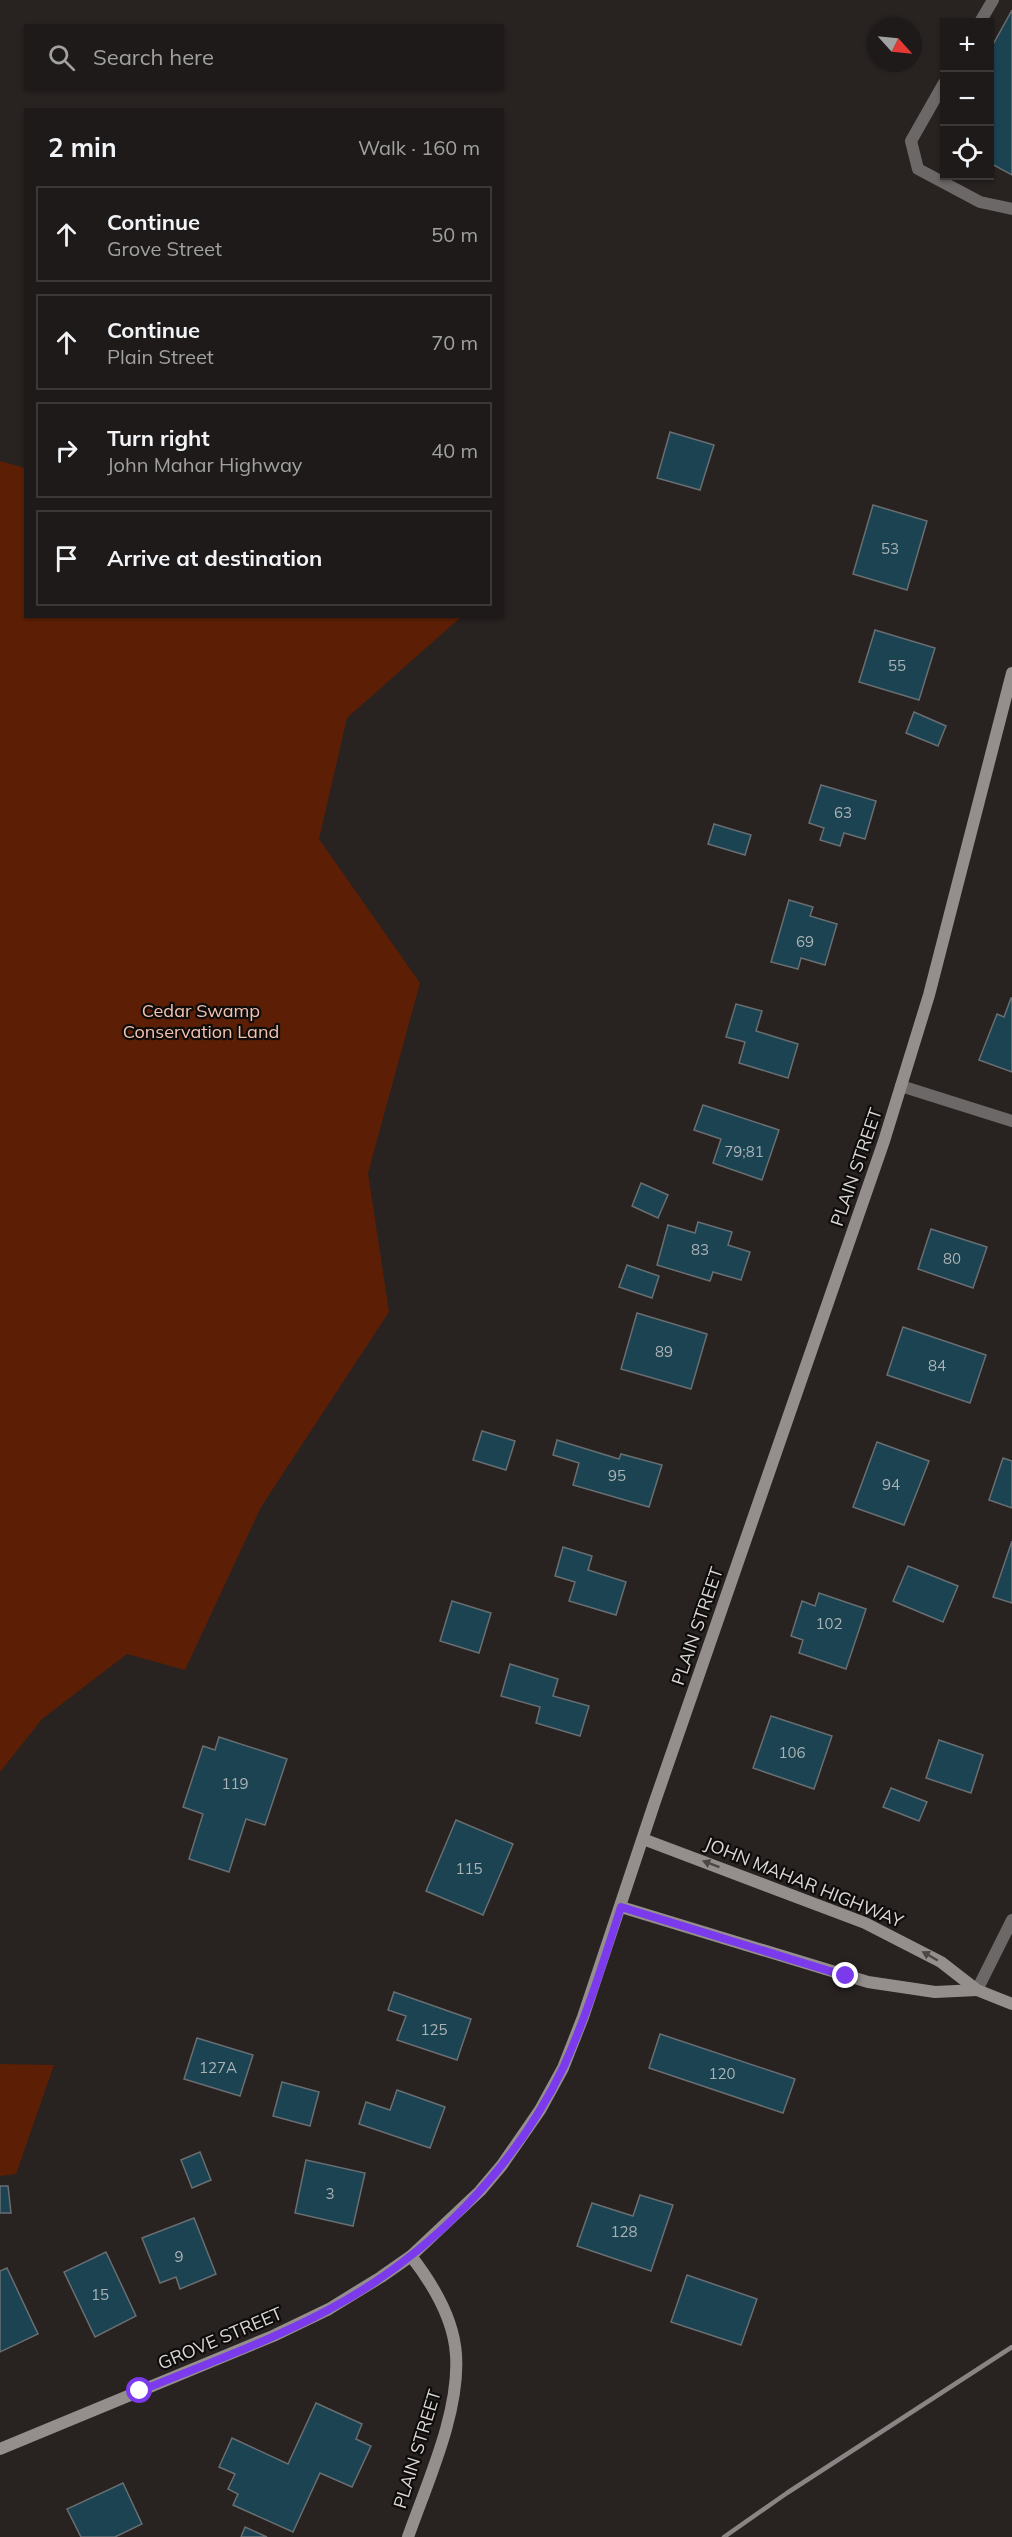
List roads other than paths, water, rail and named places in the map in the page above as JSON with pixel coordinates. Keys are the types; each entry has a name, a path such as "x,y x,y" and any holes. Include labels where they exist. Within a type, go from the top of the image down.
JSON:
{"main road":[{"name":"PLAIN STREET","path":"408,2537 449,2419 457,2376 456,2352 442,2306 423,2270 411,2256 480,2191 502,2165 540,2110 571,2050 901,1086 943,943 1012,674"},
{"name":"JOHN MAHAR HIGHWAY","path":"643,1839 884,1931 941,1962 977,1990 1012,2004"},
{"name":"JOHN MAHAR HIGHWAY","path":"621,1907 868,1982 935,1992 977,1990"},
{"name":"GROVE STREET","path":"0,2449 302,2322 346,2299 411,2256"}],"lane":[{"path":"982,18 993,0"},
{"path":"940,92 911,141 918,169 980,202 1012,209"},
{"path":"901,1086 1012,1121"},
{"path":"977,1990 1012,1920"}],"railway":[{"path":"724,2537 787,2493 1012,2347"}],"park label":[{"name":"Cedar Swamp Conservation Land","path":"201,1020"}]}
